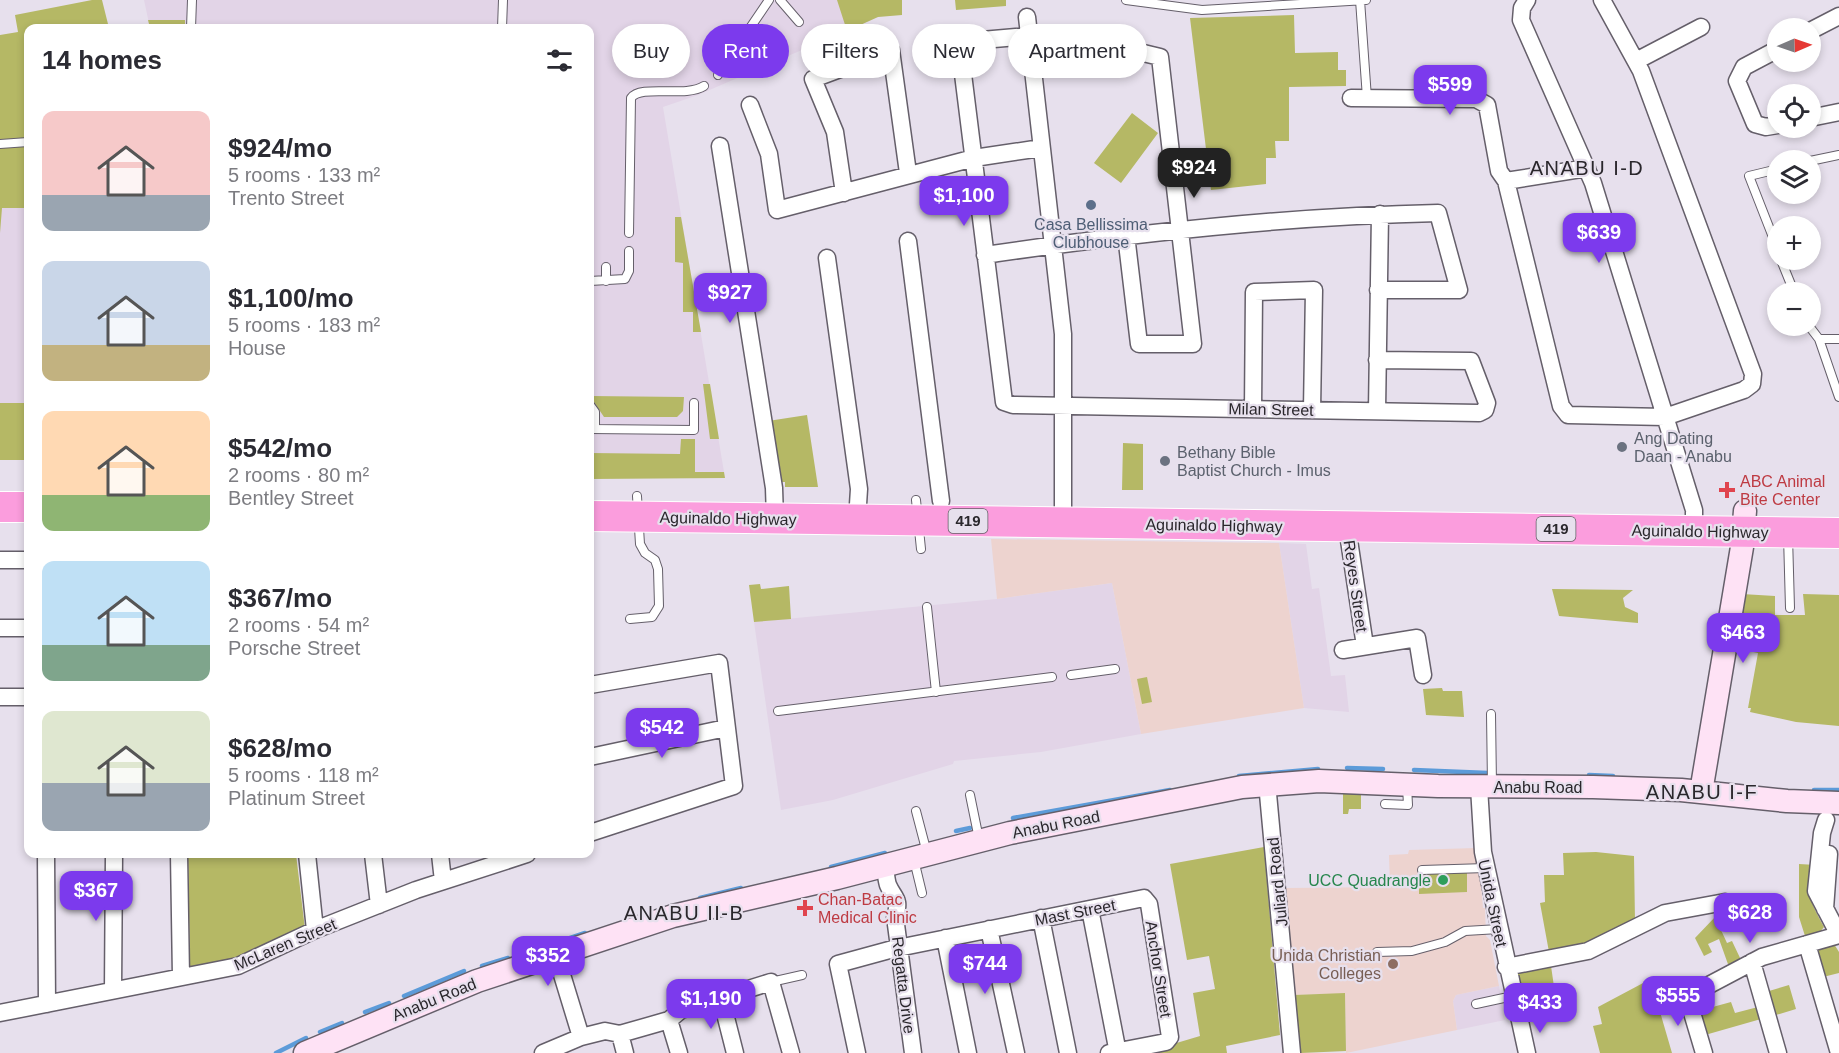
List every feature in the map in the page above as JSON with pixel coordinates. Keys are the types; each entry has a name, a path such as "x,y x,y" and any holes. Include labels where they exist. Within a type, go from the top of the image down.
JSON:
{"highway":[{"path":"0,488 24,488"},
{"name":"Aguinaldo Highway","path":"594,497 637,506 858,509 925,507 1347,527 1418,517"},
{"name":"Aguinaldo Highway","path":"594,515 637,506"},
{"path":"0,507 24,507"},
{"name":"Aguinaldo Highway","path":"1063,512 1744,521 1839,513"},
{"name":"Aguinaldo Highway","path":"1744,521 1788,532 1839,533"}],"street":[{"path":"1359,98 1476,99 1484,102 1499,171 1506,181 1564,411 1574,417 1665,417 1744,390 1752,384 1753,374 1636,61 1602,0"},
{"path":"1522,3 1521,20 1587,168 1665,417 1694,520"},
{"path":"1821,25 1839,16"},
{"path":"1027,17 1027,24"},
{"path":"1636,61 1701,27"},
{"path":"1008,38 959,42 985,255 1180,228 1380,214 1438,213 1459,290 1378,290"},
{"path":"844,193 835,132 813,79 891,50 908,174"},
{"path":"1126,235 1138,344 1193,344 1160,57 1147,54"},
{"path":"1767,55 1744,67 1737,81 1755,124 1767,128"},
{"path":"1033,78 1060,302 1064,406 1063,512"},
{"path":"750,105 769,154 777,210 974,158 1041,148"},
{"path":"1821,115 1839,111"},
{"path":"720,146 775,508"},
{"path":"1506,181 1587,168"},
{"path":"1377,411 1380,214"},
{"path":"908,241 925,507"},
{"name":"Milan Street","path":"985,255 1004,402 1012,405 1483,412 1487,403 1471,361 1377,360"},
{"path":"827,258 858,509"},
{"path":"1253,409 1254,292 1314,290 1312,410"},
{"path":"1701,792 1744,521"},
{"name":"Reyes Street","path":"1347,527 1365,646"},
{"path":"0,560 24,560"},
{"path":"0,628 24,628"},
{"path":"1344,650 1417,638 1423,675"},
{"path":"594,684 718,663 734,786 594,832"},
{"path":"0,697 24,698"},
{"path":"594,756 726,728"},
{"name":"Anabu Road","path":"305,1053 477,981 681,914 837,878 886,876 920,855 979,840 1267,783 1318,781 1486,787 1593,787 1701,792 1830,809"},
{"name":"Juliard Road","path":"1267,783 1292,1053"},
{"name":"Unida Street","path":"1486,787 1481,840 1506,967 1527,1053"},
{"path":"1704,1053 1690,1006 1690,997 1695,991 1752,962 1839,935 1819,900 1815,884 1830,809"},
{"path":"46,858 46,1004"},
{"path":"113,990 114,858"},
{"path":"179,858 181,977"},
{"path":"307,858 315,930"},
{"path":"373,858 379,905"},
{"path":"440,858 443,881"},
{"name":"McLaren Street","path":"0,1013 238,966 315,930 379,905 515,858"},
{"name":"Regatta Drive","path":"886,876 897,902 895,917 913,1053"},
{"name":"Mast Street","path":"857,1053 838,964 945,938 1146,899"},
{"name":"Anchor Street","path":"1115,1052 1168,1041 1170,1034 1146,899"},
{"path":"1506,967 1588,951 1665,913 1725,902"},
{"path":"1090,909 1115,1052"},
{"path":"1041,918 1068,1053"},
{"path":"988,929 1016,1053"},
{"path":"945,938 968,1053"},
{"path":"1807,944 1839,1053"},
{"path":"556,955 581,1037"},
{"path":"1752,962 1778,1053"},
{"path":"543,1053 581,1037 605,1031 620,1034 669,1020 681,1010 771,982 791,1053"},
{"path":"721,998 735,1053"},
{"path":"669,1020 679,1053"},
{"path":"620,1034 625,1053"}],"lane":[{"path":"191,24 192,0"},
{"path":"502,24 503,0"},
{"path":"629,233 631,98 638,92 686,93 705,85 716,76 769,0"},
{"path":"780,0 799,22"},
{"path":"1126,0 1182,9 1219,9 1366,0"},
{"path":"1219,9 1223,0"},
{"path":"1359,98 1360,0"},
{"path":"0,144 24,142"},
{"path":"1821,159 1839,155"},
{"path":"1767,172 1749,176 1767,222"},
{"path":"594,281 625,279 629,271 629,251"},
{"path":"606,267 606,281"},
{"path":"1817,336 1839,397"},
{"path":"1819,339 1839,339"},
{"path":"594,429 694,430 694,403"},
{"path":"630,618 652,617 659,606 658,565 641,548 637,506"},
{"path":"921,549 925,507"},
{"path":"1788,532 1790,608"},
{"path":"927,607 936,692"},
{"path":"1071,675 1115,669"},
{"path":"778,711 1052,677"},
{"path":"1486,787 1491,714"},
{"path":"1385,804 1408,805 1407,785"},
{"path":"970,795 979,840"},
{"path":"916,811 922,893"},
{"path":"1422,870 1486,868"},
{"path":"1377,952 1412,951 1445,942 1466,931 1499,929"},
{"path":"771,982 801,975"},
{"path":"1476,1004 1513,996"}],"shaded area":[{"path":"144,0 876,0 878,17 862,24 801,24 801,50 789,56 789,24 702,24 702,78 737,78 663,107 724,472 594,471 594,24 149,24"},
{"path":"0,107 24,108 24,460 0,460"},
{"path":"991,539 1279,543 1304,708 1141,734 1112,583 997,599"},
{"path":"1279,543 1306,544 1312,589 1319,588 1331,676 1345,675 1349,712 1304,708"},
{"path":"1112,583 1141,734 1041,752 954,761 953,764 833,800 781,810 754,622 997,599"},
{"name":"Unida Christian Colleges","path":"1476,848 1476,873 1480,873 1486,936 1490,940 1499,986 1456,995 1453,1001 1457,1030 1346,1053 1345,994 1294,995 1286,888 1390,887 1389,855 1408,854 1409,850"},
{"path":"1499,986 1505,1020 1457,1030 1453,1001 1456,995"}],"green space":[{"path":"102,0 108,24 24,24 24,208 2,208 0,233 0,35 18,32 15,15"},
{"path":"837,0 902,0 902,15 878,17 862,24 845,24"},
{"path":"955,0 1006,0 1006,6 956,10"},
{"path":"1294,15 1295,53 1338,52 1338,70 1346,70 1346,86 1289,87 1289,141 1275,141 1276,158 1266,158 1266,184 1211,190 1190,18"},
{"path":"148,20 185,20 185,24 149,24"},
{"path":"1132,113 1158,133 1121,183 1094,163"},
{"path":"675,217 681,217 701,332 693,332 693,312 683,312 683,263 675,262"},
{"path":"703,384 710,384 719,439 710,439"},
{"path":"594,396 684,397 683,411 677,417 604,417 594,402"},
{"path":"0,403 24,403 24,460 0,460"},
{"path":"807,415 818,487 785,487 785,482 780,482 768,421"},
{"path":"681,439 695,439 695,472 724,472 725,478 594,479 594,453 680,454"},
{"path":"1123,443 1143,444 1143,490 1122,490"},
{"path":"760,584 761,589 789,586 791,619 754,622 749,585"},
{"path":"1552,589 1633,590 1623,598 1625,607 1638,613 1638,623 1559,616"},
{"path":"1742,594 1775,596 1775,615 1805,615 1803,594 1839,595 1839,726 1796,722 1750,712 1751,708 1748,708 1758,653 1734,648"},
{"path":"1147,677 1152,702 1142,704 1137,679"},
{"path":"1442,688 1443,691 1462,691 1464,717 1426,715 1423,689"},
{"path":"1343,791 1361,792 1361,809 1349,809 1348,814 1343,814"},
{"path":"1264,847 1280,1035 1226,1046 1227,1053 1143,1053 1200,1036 1193,993 1215,989 1209,956 1187,960 1170,864"},
{"path":"1596,852 1634,856 1635,922 1587,943 1549,952 1540,903 1545,902 1544,875 1564,875 1563,853"},
{"path":"188,858 296,858 305,929 238,959 190,968"},
{"path":"1799,864 1816,865 1809,889 1824,927 1820,932 1805,936 1799,917"},
{"name":"UCC Quadrangle","path":"1467,866 1467,892 1419,894 1419,868"},
{"path":"1715,917 1727,943 1732,941 1741,960 1729,967 1719,939 1708,944 1712,952 1704,956 1695,938"},
{"path":"1834,944 1839,952 1839,973 1823,977 1817,951"},
{"path":"1551,966 1558,1014 1525,1020 1515,973"},
{"path":"1645,982 1658,1005 1672,1053 1600,1053 1593,1026 1602,1024 1598,1007"},
{"path":"1789,985 1796,1009 1776,1015 1769,991"},
{"path":"1345,993 1346,1051 1301,1053 1294,995"},
{"path":"1731,1002 1735,1013 1758,1007 1761,1019 1705,1035 1698,1011"}],"waterway":[{"path":"1347,768 1383,769"},
{"path":"1239,776 1318,769"},
{"path":"1414,770 1488,773"},
{"path":"1589,775 1613,776"},
{"path":"1013,818 1170,790"},
{"path":"1814,790 1839,790"},
{"path":"956,831 970,828"},
{"path":"831,867 885,853"},
{"path":"700,898 741,888"},
{"path":"538,949 585,933"},
{"path":"482,966 508,958"},
{"path":"404,996 464,971"},
{"path":"365,1012 389,1003"},
{"path":"320,1032 342,1023"},
{"path":"276,1053 306,1038"}],"place":[{"name":"Casa Bellissima Clubhouse","path":"1091,205"},
{"name":"Ang Dating Daan - Anabu","path":"1622,447"},
{"name":"Bethany Bible Baptist Church - Imus","path":"1165,461"},
{"name":"ABC Animal Bite Center","path":"1727,490"},
{"name":"UCC Quadrangle","path":"1443,880"},
{"name":"Chan-Batac Medical Clinic","path":"805,908"},
{"name":"Unida Christian Colleges","path":"1393,964"}],"district":[{"name":"ANABU I-D","path":"1587,168"},
{"name":"ANABU I-F","path":"1702,792"},
{"name":"ANABU II-B","path":"684,913"}]}
